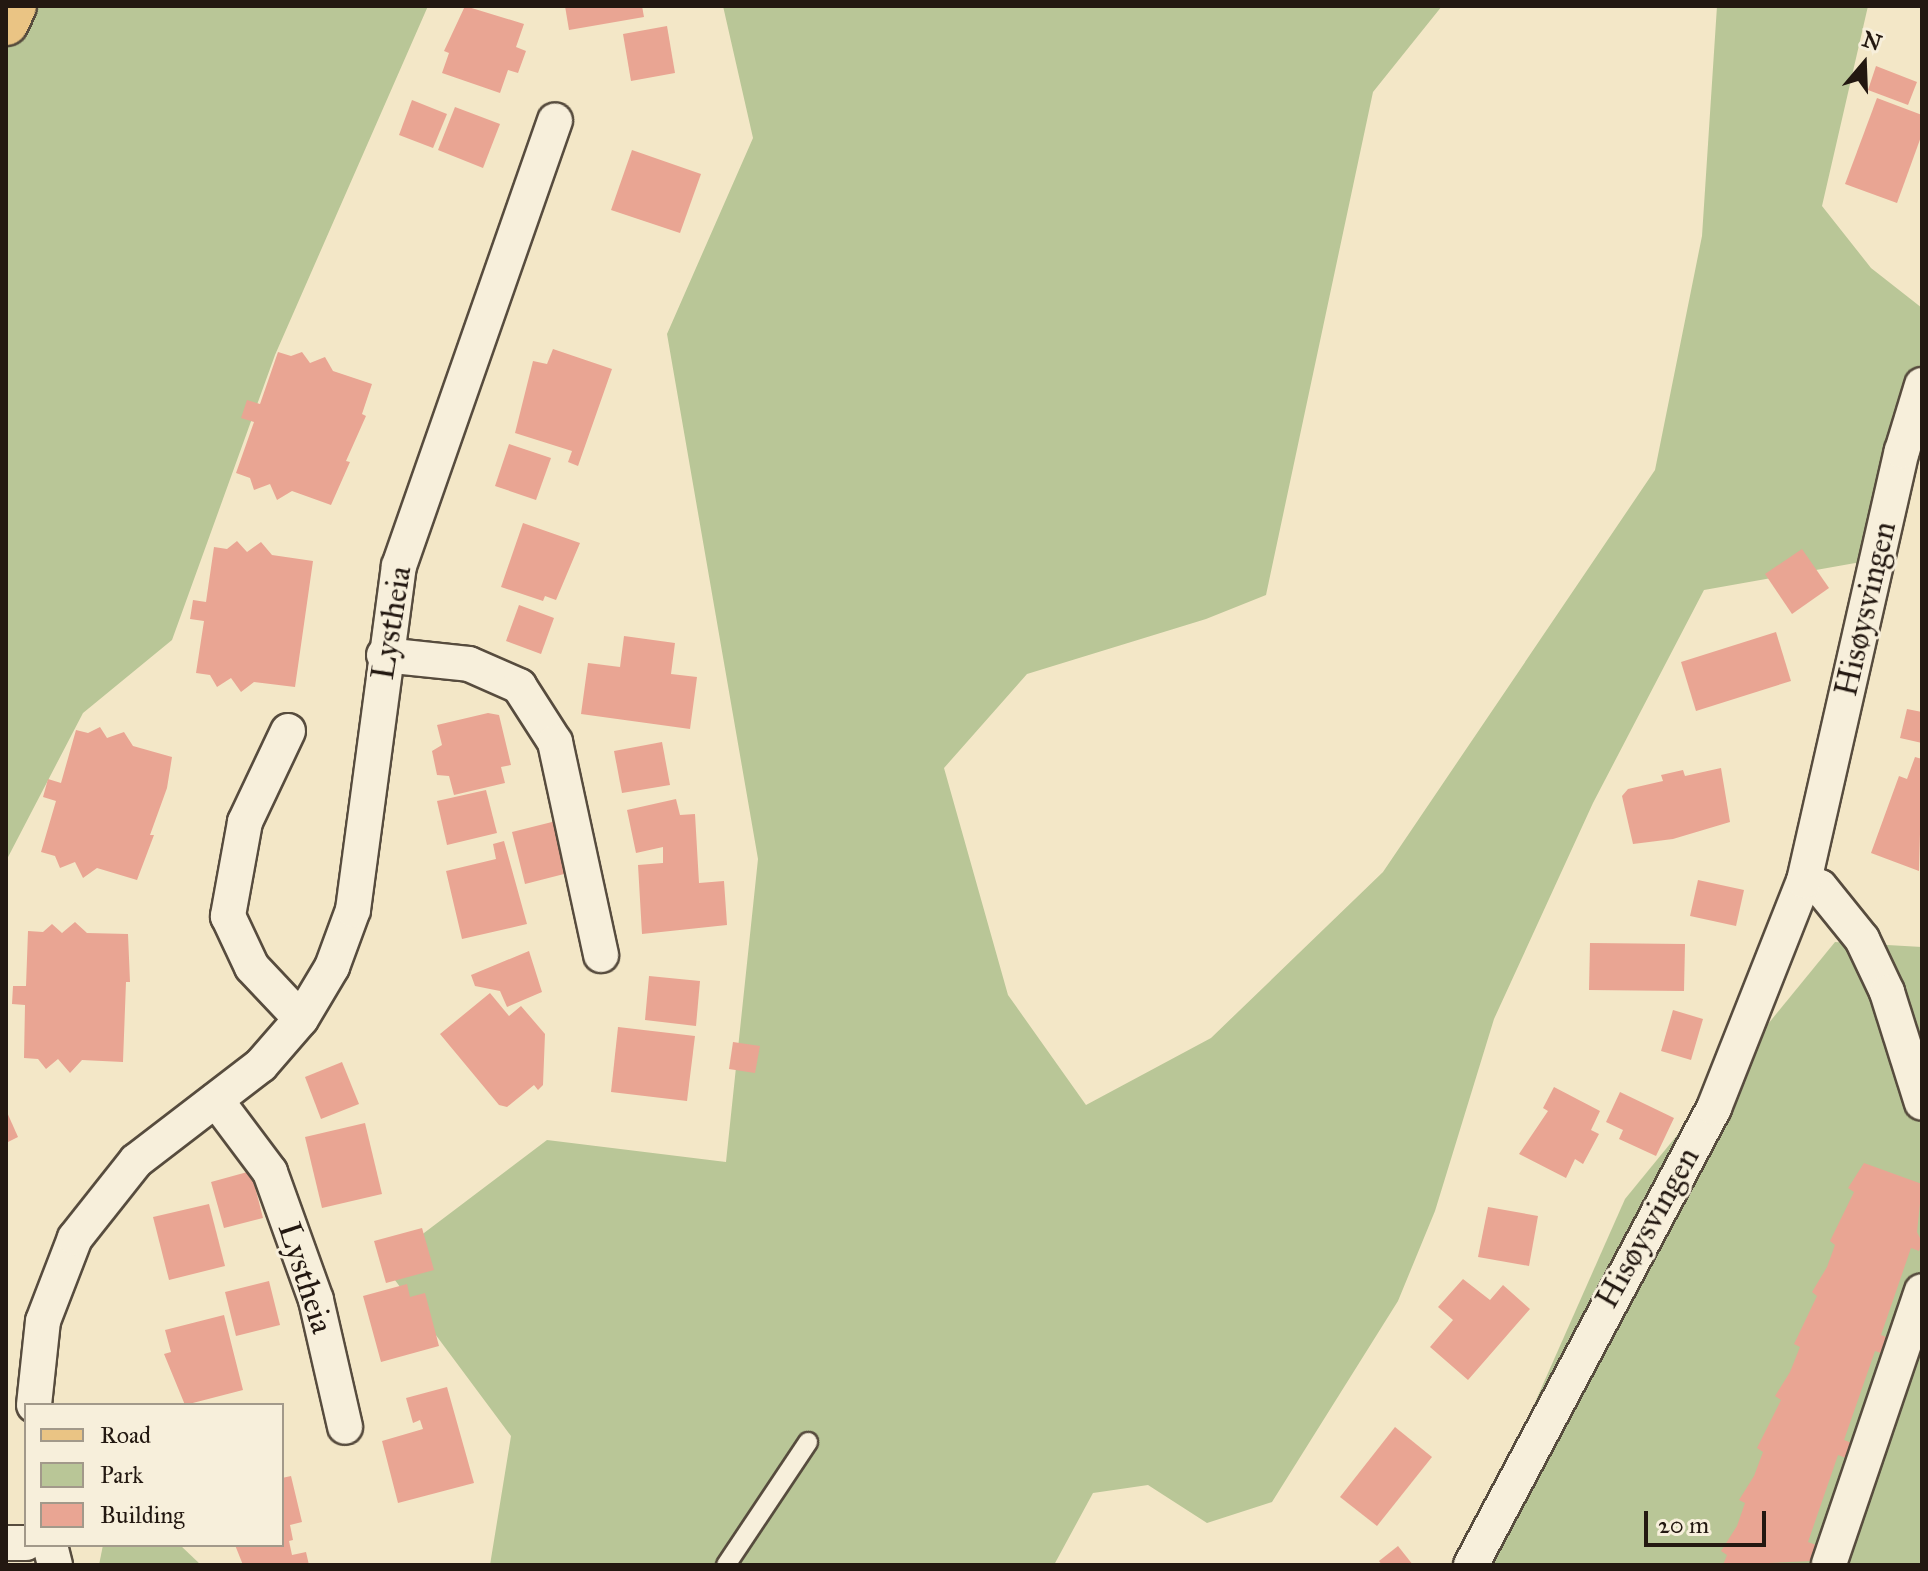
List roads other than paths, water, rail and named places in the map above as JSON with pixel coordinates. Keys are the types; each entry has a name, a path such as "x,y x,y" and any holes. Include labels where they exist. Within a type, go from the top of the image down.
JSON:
{"main road":[{"path":"6,23 14,6"}],"street":[{"name":"Lystheia","path":"34,1403 43,1321 75,1238 136,1161 261,1065 301,1019 332,967 353,910 378,739 384,655 404,551 555,120"},
{"name":"Hisøysvingen","path":"1471,1565 1714,1108 1804,881 1902,451 1922,385"},
{"path":"384,655 469,664 519,686 555,742 601,955"},
{"path":"288,731 245,822 228,916 252,967 301,1019"},
{"path":"1804,881 1820,887 1862,939 1887,992 1922,1103"},
{"name":"Lystheia","path":"216,1100 270,1172 316,1300 345,1427"},
{"path":"1829,1564 1922,1291"}],"lane":[{"path":"726,1565 808,1442"}]}
